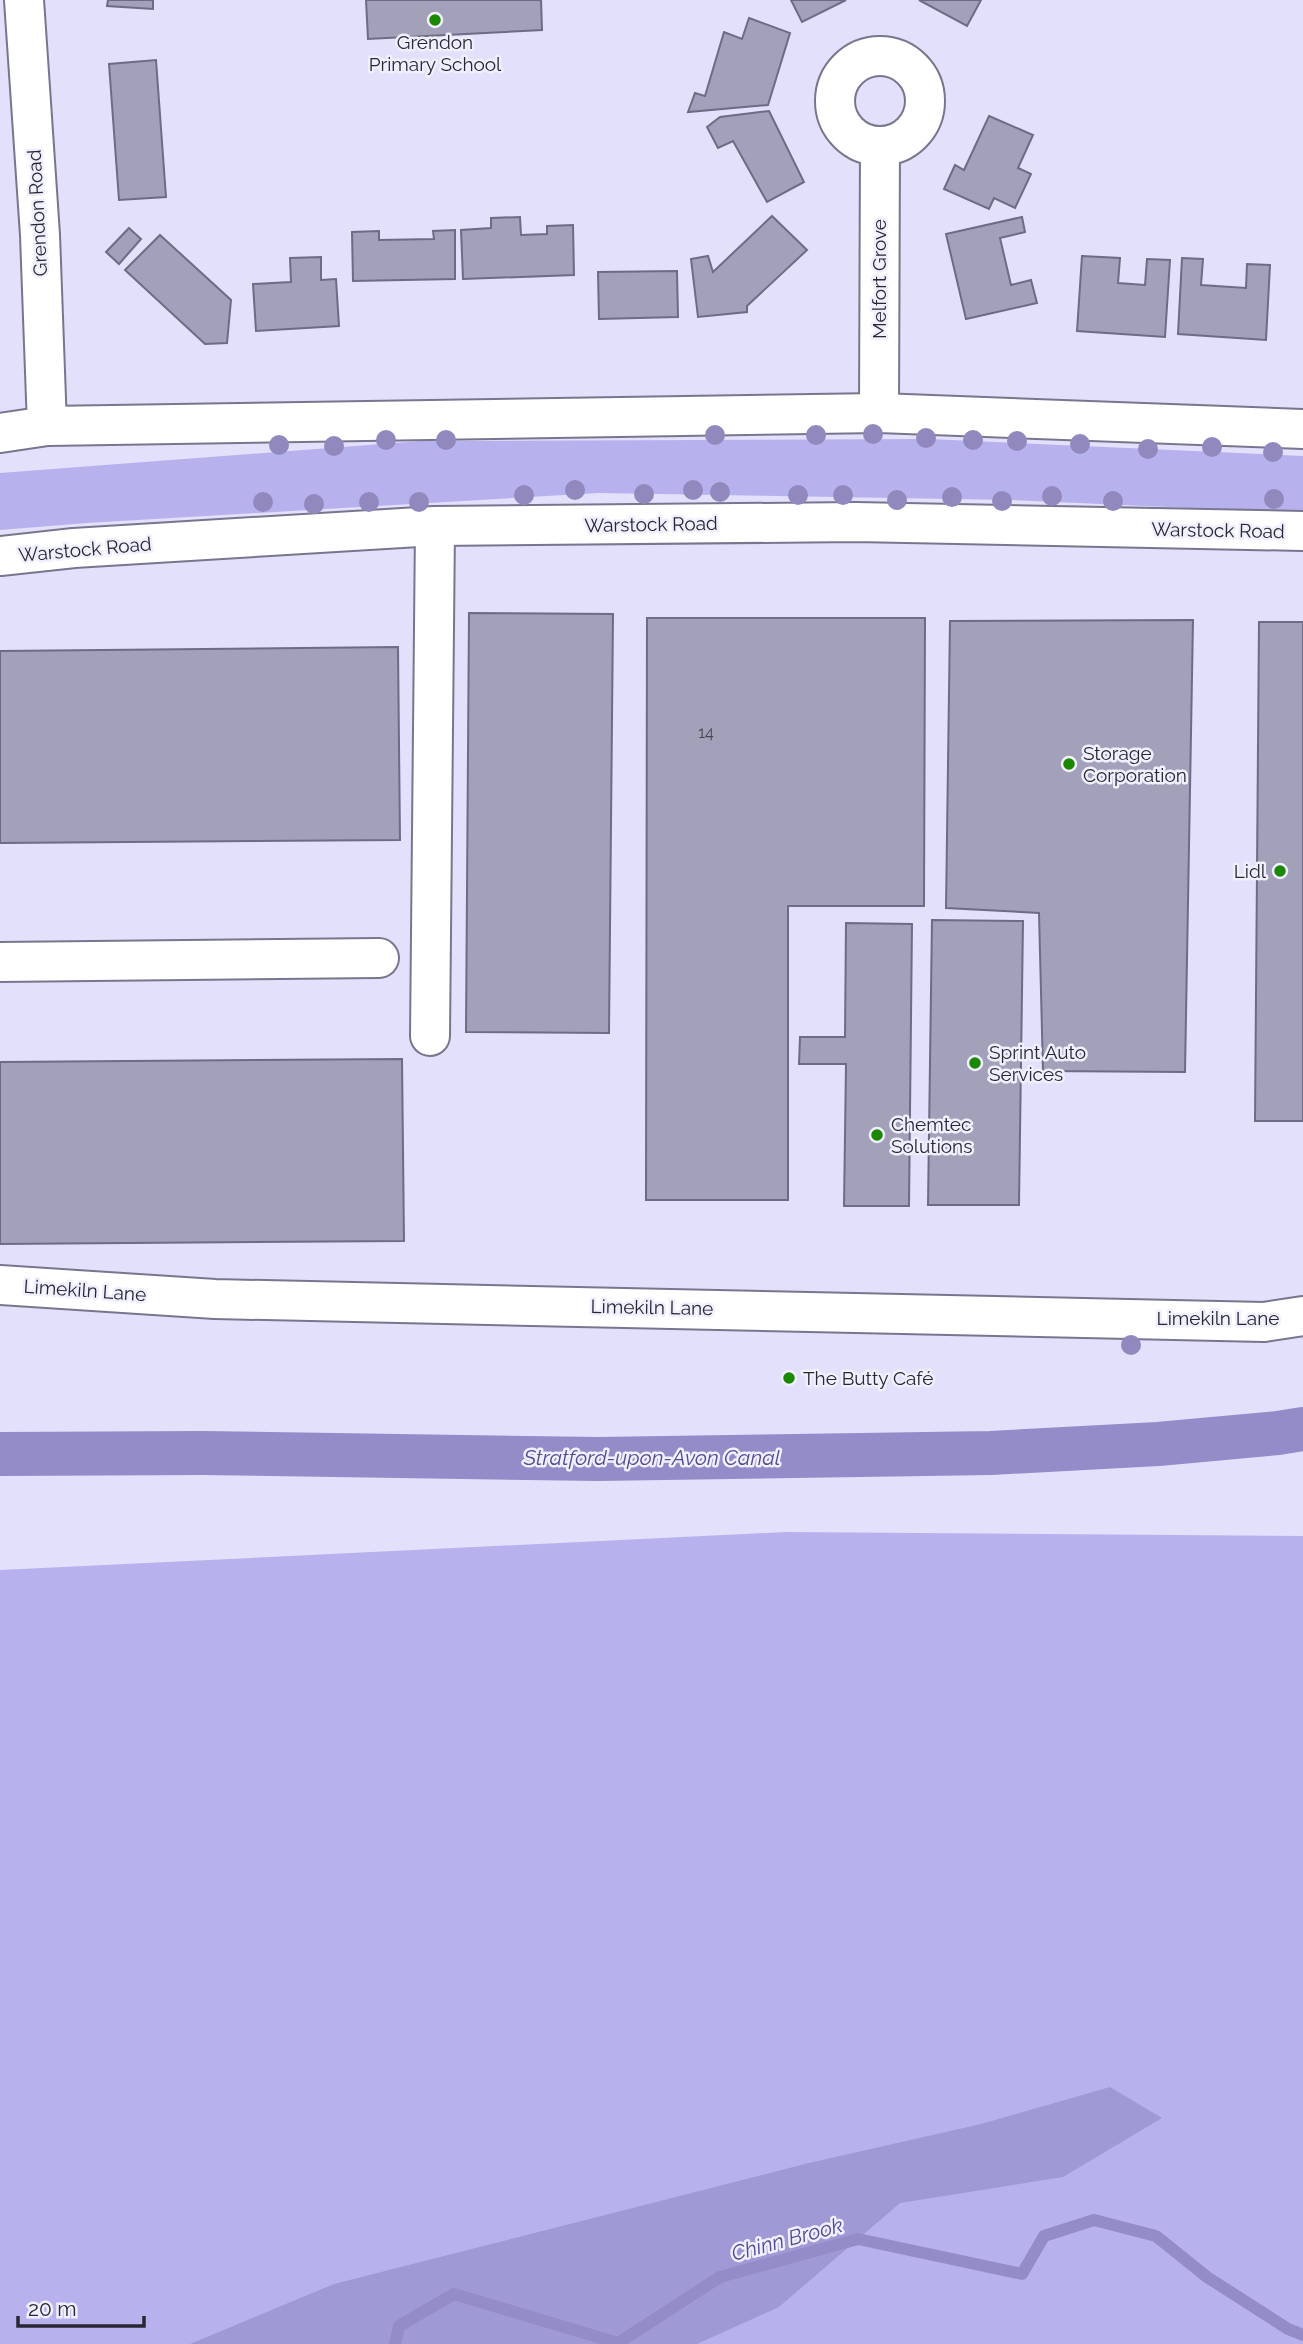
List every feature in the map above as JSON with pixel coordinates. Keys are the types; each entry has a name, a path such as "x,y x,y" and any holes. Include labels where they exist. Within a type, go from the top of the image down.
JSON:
{"street":[{"name":"Grendon Road","path":"24,0 40,235 47,426"},
{"name":"Melfort Grove","path":"880,146 880,413"},
{"path":"0,432 47,426 880,413 1303,429"},
{"name":"Warstock Road","path":"0,556 74,548 435,526 856,522 1303,531"},
{"path":"430,1036 435,526"},
{"path":"0,962 379,958"},
{"name":"Limekiln Lane","path":"0,1284 215,1299 1264,1322 1303,1316"}],"shaded area":[{"path":"929,439 1303,456 1303,513 1011,500 598,493 0,530 0,473 421,441"},
{"path":"787,1532 1303,1536 1303,2344 0,2344 0,1570"},
{"path":"1110,2087 1162,2118 1063,2177 900,2203 779,2307 697,2344 190,2344 334,2284 809,2163 981,2124"}],"building":[{"path":"108,0 153,0 153,9 107,6"},
{"path":"366,0 541,0 542,30 368,39"},
{"path":"791,0 846,0 802,22"},
{"path":"919,0 981,0 967,26"},
{"path":"749,18 790,33 768,105 688,112 695,93 705,96 724,32 742,39"},
{"path":"156,60 166,197 119,200 109,64"},
{"path":"769,111 804,182 767,202 733,141 718,148 707,127 720,117"},
{"path":"989,116 1033,135 1018,168 1031,174 1015,208 994,198 989,209 944,189 955,165 964,170"},
{"path":"772,216 807,250 747,306 747,312 698,317 691,259 708,256 713,272"},
{"path":"520,217 521,235 547,234 547,226 573,225 574,275 463,279 461,230 491,228 491,218"},
{"path":"1022,217 1025,232 1000,238 1011,285 1031,280 1037,303 966,319 946,234"},
{"path":"129,228 141,239 119,264 106,252"},
{"path":"455,230 455,279 353,281 352,232 379,231 379,240 434,239 433,231"},
{"path":"160,235 231,300 227,343 205,344 125,270"},
{"path":"1082,256 1120,258 1118,283 1145,285 1147,259 1170,260 1165,337 1077,331"},
{"path":"321,257 321,280 336,279 339,326 256,331 253,284 291,282 290,258"},
{"path":"1182,258 1203,259 1201,285 1246,288 1247,264 1270,265 1266,340 1178,334"},
{"path":"677,271 678,317 599,319 598,272"},
{"path":"469,613 613,614 609,1033 466,1032"},
{"path":"647,618 925,618 924,906 788,906 788,1200 646,1200"},
{"name":"Storage Corporation","path":"1193,620 1185,1072 1043,1071 1039,913 946,908 950,621"},
{"name":"Lidl","path":"1259,622 1303,622 1303,1121 1255,1121"},
{"path":"398,647 400,840 0,843 0,651"},
{"name":"Sprint Auto Services","path":"932,920 1023,921 1019,1205 928,1205"},
{"name":"Chemtec Solutions","path":"846,923 912,924 909,1206 844,1206 846,1064 799,1064 800,1037 845,1037"},
{"path":"402,1059 404,1241 0,1244 0,1062"}],"waterway":[{"name":"Stratford-upon-Avon Canal","path":"0,1454 203,1453 598,1459 991,1453 1158,1444 1303,1429"},
{"name":"Chinn Brook","path":"395,2344 399,2326 454,2294 618,2343 720,2277 858,2239 1022,2274 1044,2236 1094,2220 1156,2236 1207,2277 1288,2329 1303,2335"}],"place":[{"name":"Grendon Primary School","path":"435,20"},
{"name":"Storage Corporation","path":"1069,764"},
{"name":"Lidl","path":"1280,871"},
{"name":"Sprint Auto Services","path":"975,1063"},
{"name":"Chemtec Solutions","path":"877,1135"},
{"name":"The Butty Café","path":"789,1378"}]}
